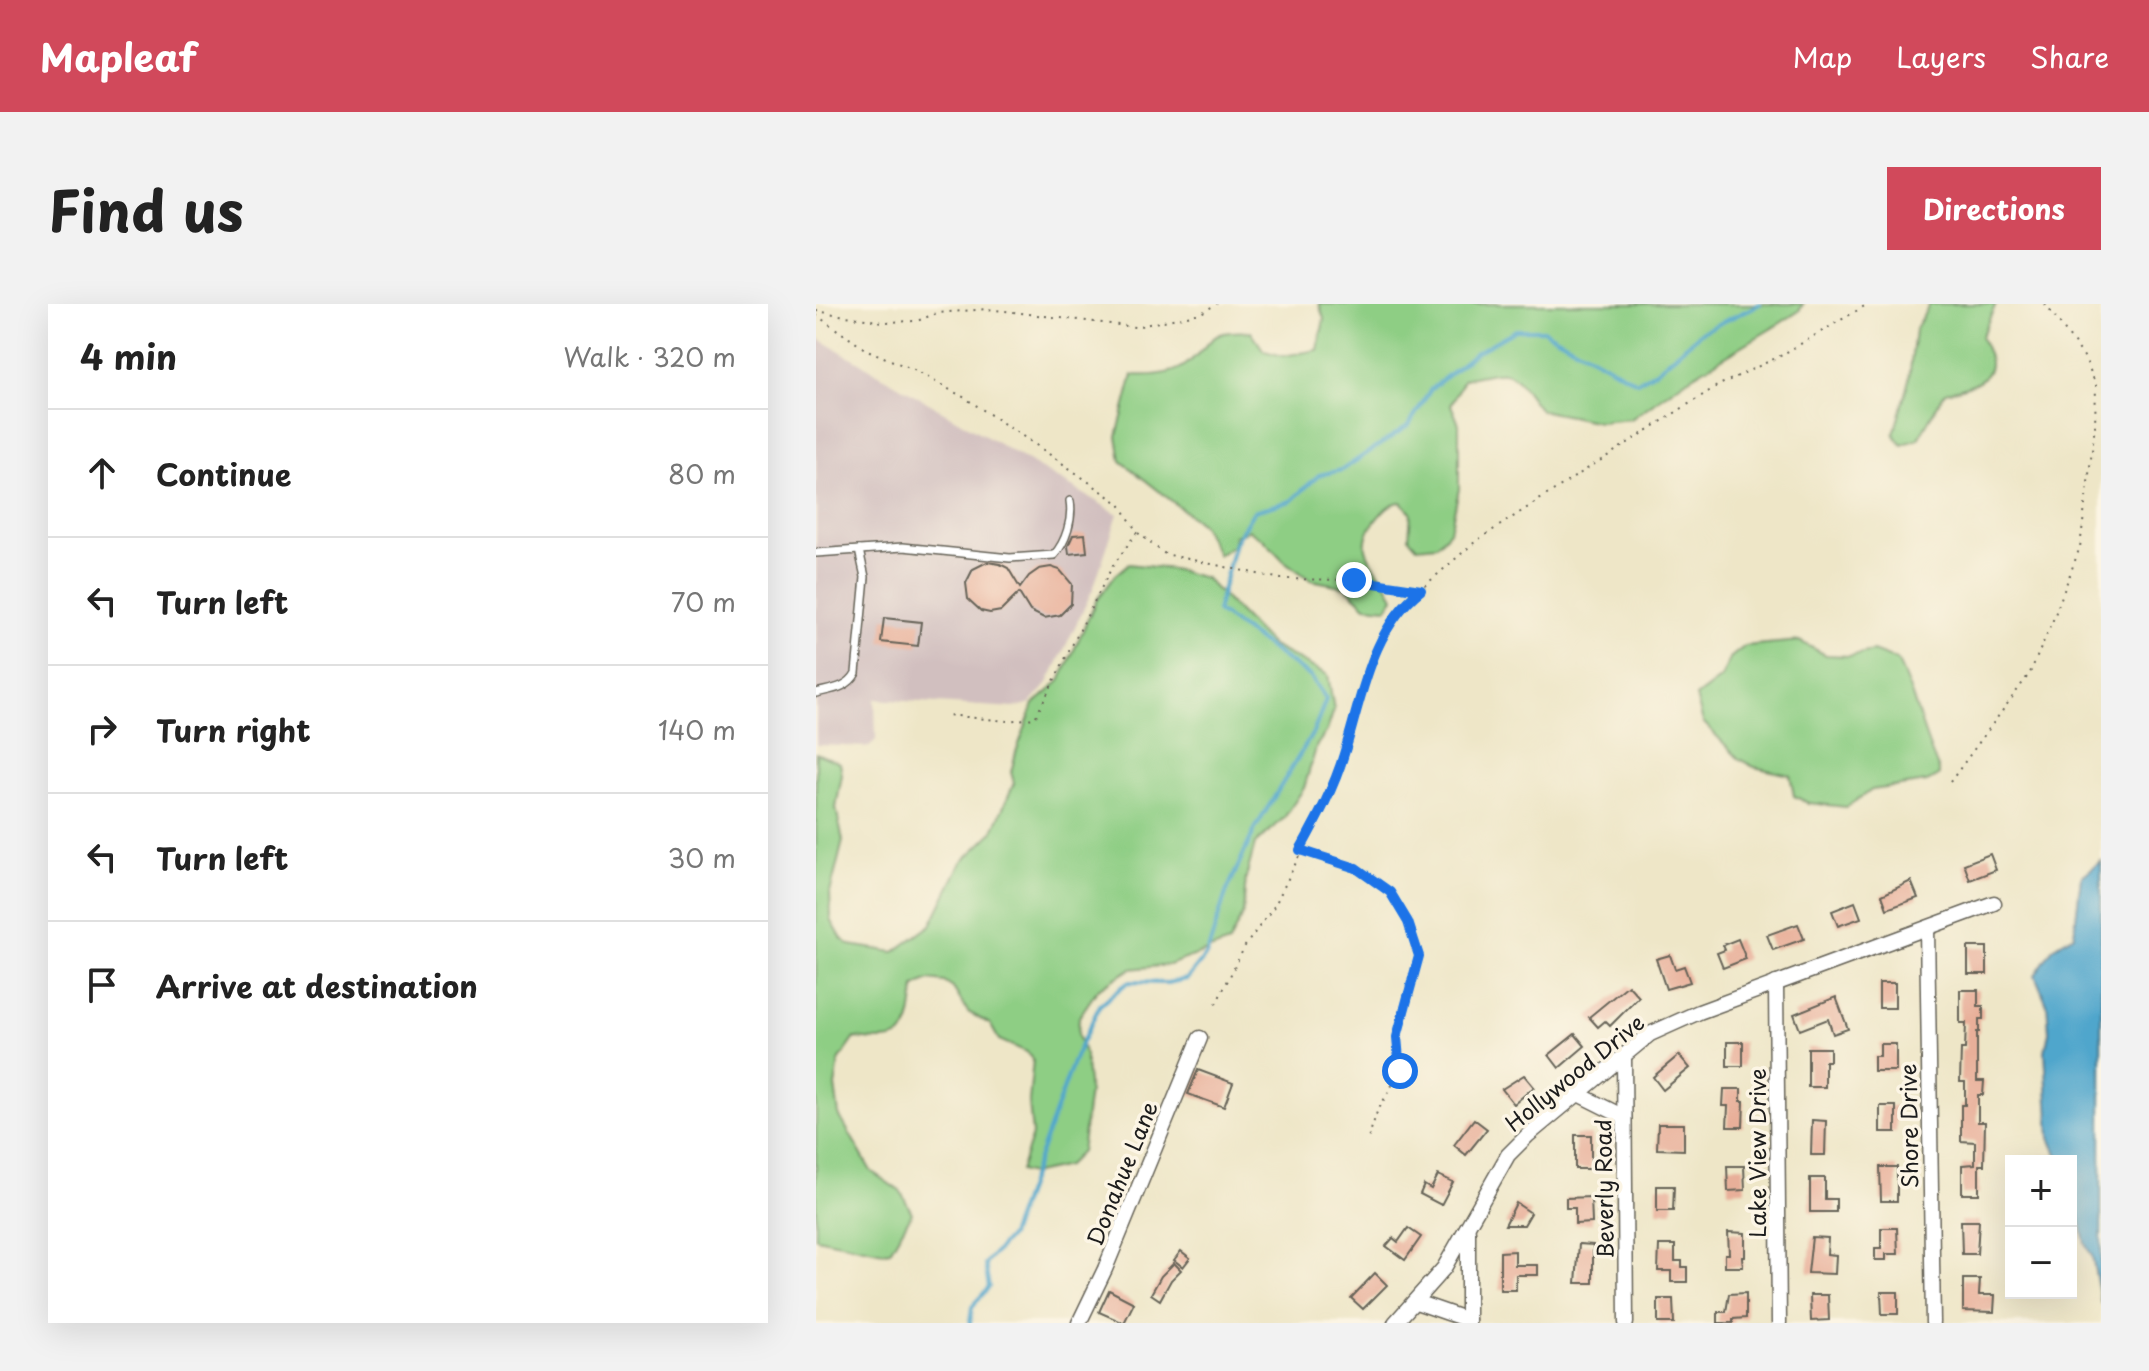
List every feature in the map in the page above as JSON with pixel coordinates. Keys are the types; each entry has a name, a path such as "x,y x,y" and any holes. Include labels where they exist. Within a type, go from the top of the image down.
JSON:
{"street":[{"name":"Hollywood Drive","path":"1395,1323 1444,1268 1508,1155 1650,1034 1776,983 1994,903"},
{"name":"Shore Drive","path":"1927,928 1933,1323"},
{"name":"Lake View Drive","path":"1776,983 1779,1323"},
{"name":"Donahue Lane","path":"1079,1323 1105,1269 1200,1038"},
{"name":"Beverly Road","path":"1624,1055 1626,1323"},
{"path":"1578,1094 1624,1117"},
{"path":"1416,1302 1468,1321 1468,1227"}],"lane":[{"path":"816,553 903,547 1010,558 1054,555 1062,544 1069,523 1070,501"},
{"path":"816,693 851,682 856,673 865,577 859,550"}],"path":[{"path":"816,313 883,322 917,321 937,313 988,309 1135,327 1201,313 1217,304"},
{"path":"1216,1004 1245,946 1275,905 1322,810 1344,757 1362,689 1380,642 1407,601 1476,541 1576,476 1717,386 1780,356 1868,304"},
{"path":"1950,782 2030,673 2080,547 2095,426 2096,385 2085,358 2045,304"},
{"path":"816,313 865,349 914,370 965,398 1039,447 1120,504 1137,532 1165,554 1281,579 1354,580 1421,590"},
{"path":"947,715 1006,721 1035,718 1112,567 1137,532"},
{"path":"1300,850 1356,868 1390,892 1408,922 1419,956 1397,1037 1400,1071 1377,1112 1367,1142"}],"shaded area":[{"path":"816,337 1118,514 1093,589 1047,685 1031,703 1014,708 875,699 876,740 868,747 816,745"}],"green space":[{"path":"1319,304 1803,304 1799,311 1687,379 1631,419 1599,422 1540,410 1516,379 1503,373 1464,379 1451,405 1459,424 1459,489 1450,531 1437,545 1417,547 1409,538 1411,512 1401,502 1387,508 1368,532 1367,552 1394,598 1387,608 1366,606 1346,587 1311,580 1249,530 1234,536 1233,546 1218,555 1202,525 1121,461 1117,436 1133,375 1154,375 1176,370 1214,338 1227,332 1251,332 1264,351 1283,356 1318,350 1324,319"},
{"path":"1930,304 1996,304 1981,337 1990,362 1989,369 1974,384 1945,392 1918,439 1902,445 1894,434 1909,379 1915,330"},
{"path":"1128,564 1172,569 1205,578 1272,646 1328,675 1334,710 1327,731 1317,745 1304,788 1284,818 1255,844 1246,878 1243,913 1229,943 1169,965 1130,969 1098,989 1079,1017 1078,1035 1085,1055 1089,1092 1081,1152 1067,1166 1031,1174 1020,1171 1032,1135 1029,1102 1033,1059 1027,1052 999,1040 990,1024 968,1012 953,988 944,982 929,980 915,987 911,1017 902,1034 885,1040 855,1038 839,1061 835,1086 839,1115 871,1171 901,1192 912,1213 890,1251 816,1238 816,753 840,763 842,775 836,808 843,841 830,893 831,920 842,939 850,945 894,952 931,925 962,862 992,833 1014,783 1011,772 1016,752 1034,704 1060,681 1096,601 1115,575"},
{"path":"1799,641 1826,655 1849,656 1873,651 1897,660 1939,776 1927,782 1872,790 1846,807 1808,803 1794,796 1790,775 1754,767 1739,759 1703,722 1696,697 1721,678 1730,658 1745,646"}],"water":[{"path":"2101,861 2101,1304 2092,1256 2085,1244 2077,1209 2077,1155 2057,1155 2050,1138 2045,1051 2049,1032 2047,1004 2035,975 2053,948 2074,935 2081,877"}],"building":[{"path":"1085,534 1087,552 1069,554 1068,546 1073,535"},
{"path":"987,562 1008,568 1020,588 1039,569 1051,567 1060,570 1072,584 1071,604 1060,615 1044,618 1030,611 1019,593 1001,611 981,611 968,599 966,583 973,569"},
{"path":"884,618 921,622 918,646 881,642"},
{"path":"1990,854 1996,870 1970,880 1964,864"},
{"path":"1911,881 1918,898 1887,909 1882,895"},
{"path":"1855,902 1861,918 1838,926 1832,911"},
{"path":"1798,924 1804,939 1773,950 1767,935"},
{"path":"1738,939 1746,959 1723,968 1717,953 1725,950 1723,945"},
{"path":"1968,947 1987,947 1987,974 1968,974"},
{"path":"1670,955 1675,969 1684,966 1690,982 1666,989 1656,959"},
{"path":"1879,983 1895,983 1895,1008 1879,1008"},
{"path":"1628,985 1639,997 1610,1026 1605,1021 1598,1027 1589,1017"},
{"path":"1960,990 1978,990 1978,1006 1983,1006 1983,1019 1979,1019 1977,1032 1977,1081 1984,1081 1983,1095 1978,1095 1978,1122 1985,1122 1984,1165 1979,1165 1979,1194 1962,1194 1962,1165 1975,1164 1975,1142 1961,1141 1961,1105 1965,1105 1965,1082 1960,1082 1961,1049 1965,1049 1966,1023 1960,1023"},
{"path":"1836,997 1848,1029 1833,1034 1828,1019 1800,1030 1794,1014"},
{"path":"1575,1034 1585,1046 1559,1068 1549,1055"},
{"path":"1727,1042 1743,1042 1743,1066 1727,1066"},
{"path":"1880,1044 1896,1044 1896,1071 1874,1071 1874,1056 1880,1056"},
{"path":"1808,1048 1830,1048 1830,1061 1825,1061 1825,1087 1808,1087"},
{"path":"1679,1055 1690,1068 1663,1090 1653,1077"},
{"path":"1198,1070 1233,1083 1224,1107 1188,1094"},
{"path":"1524,1075 1534,1087 1514,1104 1502,1089"},
{"path":"1724,1089 1741,1089 1743,1127 1727,1127 1728,1106 1723,1106"},
{"path":"1880,1106 1896,1106 1896,1132 1880,1132"},
{"path":"1474,1119 1487,1129 1466,1155 1454,1145"},
{"path":"1812,1120 1826,1121 1825,1155 1811,1155"},
{"path":"1658,1124 1684,1124 1684,1150 1657,1149"},
{"path":"1575,1135 1591,1135 1591,1169 1575,1169"},
{"path":"1727,1166 1744,1166 1745,1190 1728,1191"},
{"path":"1880,1167 1897,1167 1897,1201 1881,1201"},
{"path":"1438,1175 1453,1182 1441,1205 1420,1194 1424,1185 1431,1189"},
{"path":"1810,1178 1825,1178 1825,1199 1836,1199 1836,1212 1810,1212"},
{"path":"1657,1186 1674,1186 1673,1211 1657,1211"},
{"path":"1591,1197 1592,1223 1575,1224 1575,1208 1566,1208 1566,1198"},
{"path":"1516,1203 1531,1213 1524,1225 1505,1225"},
{"path":"1961,1221 1979,1221 1977,1254 1962,1254"},
{"path":"1408,1228 1421,1237 1405,1260 1386,1246 1393,1238 1398,1242"},
{"path":"1881,1228 1897,1228 1898,1254 1886,1254 1886,1260 1875,1260 1875,1248 1881,1248"},
{"path":"1728,1232 1745,1233 1743,1267 1725,1267 1725,1254 1729,1254"},
{"path":"1812,1237 1828,1238 1827,1254 1836,1255 1835,1274 1808,1273"},
{"path":"1579,1244 1593,1245 1593,1283 1576,1283"},
{"path":"1659,1245 1675,1245 1675,1261 1682,1261 1682,1267 1687,1267 1687,1282 1671,1282 1671,1271 1658,1271"},
{"path":"1181,1251 1190,1258 1183,1267 1174,1260"},
{"path":"1515,1251 1515,1265 1538,1265 1538,1275 1516,1275 1516,1290 1500,1290 1500,1252"},
{"path":"1174,1263 1181,1270 1171,1280 1160,1300 1151,1294 1161,1276"},
{"path":"1375,1273 1387,1285 1363,1309 1351,1298"},
{"path":"1963,1279 1980,1279 1979,1295 1995,1295 1994,1312 1963,1311"},
{"path":"1109,1290 1134,1303 1124,1323 1099,1312"},
{"path":"1881,1292 1898,1292 1898,1314 1882,1314"},
{"path":"1746,1293 1746,1318 1733,1319 1733,1323 1718,1323 1718,1312 1726,1312 1729,1294"},
{"path":"1810,1295 1828,1295 1829,1320 1811,1321"},
{"path":"1658,1299 1673,1299 1674,1323 1658,1323"}],"waterway":[{"path":"970,1323 972,1307 989,1287 985,1264 1010,1236 1075,1057 1100,1005 1128,982 1167,983 1187,979 1207,954 1226,893 1255,829 1314,731 1326,699 1311,677 1217,611 1235,542 1254,511 1291,501 1319,475 1342,470 1409,425 1431,389 1475,353 1516,330 1543,330 1637,382 1656,371 1702,332 1760,304"}],"route":[{"path":"1354,580 1421,590 1407,601 1380,642 1362,689 1344,757 1322,810 1300,850 1356,868 1390,892 1408,922 1419,956 1397,1037 1400,1071"}]}
